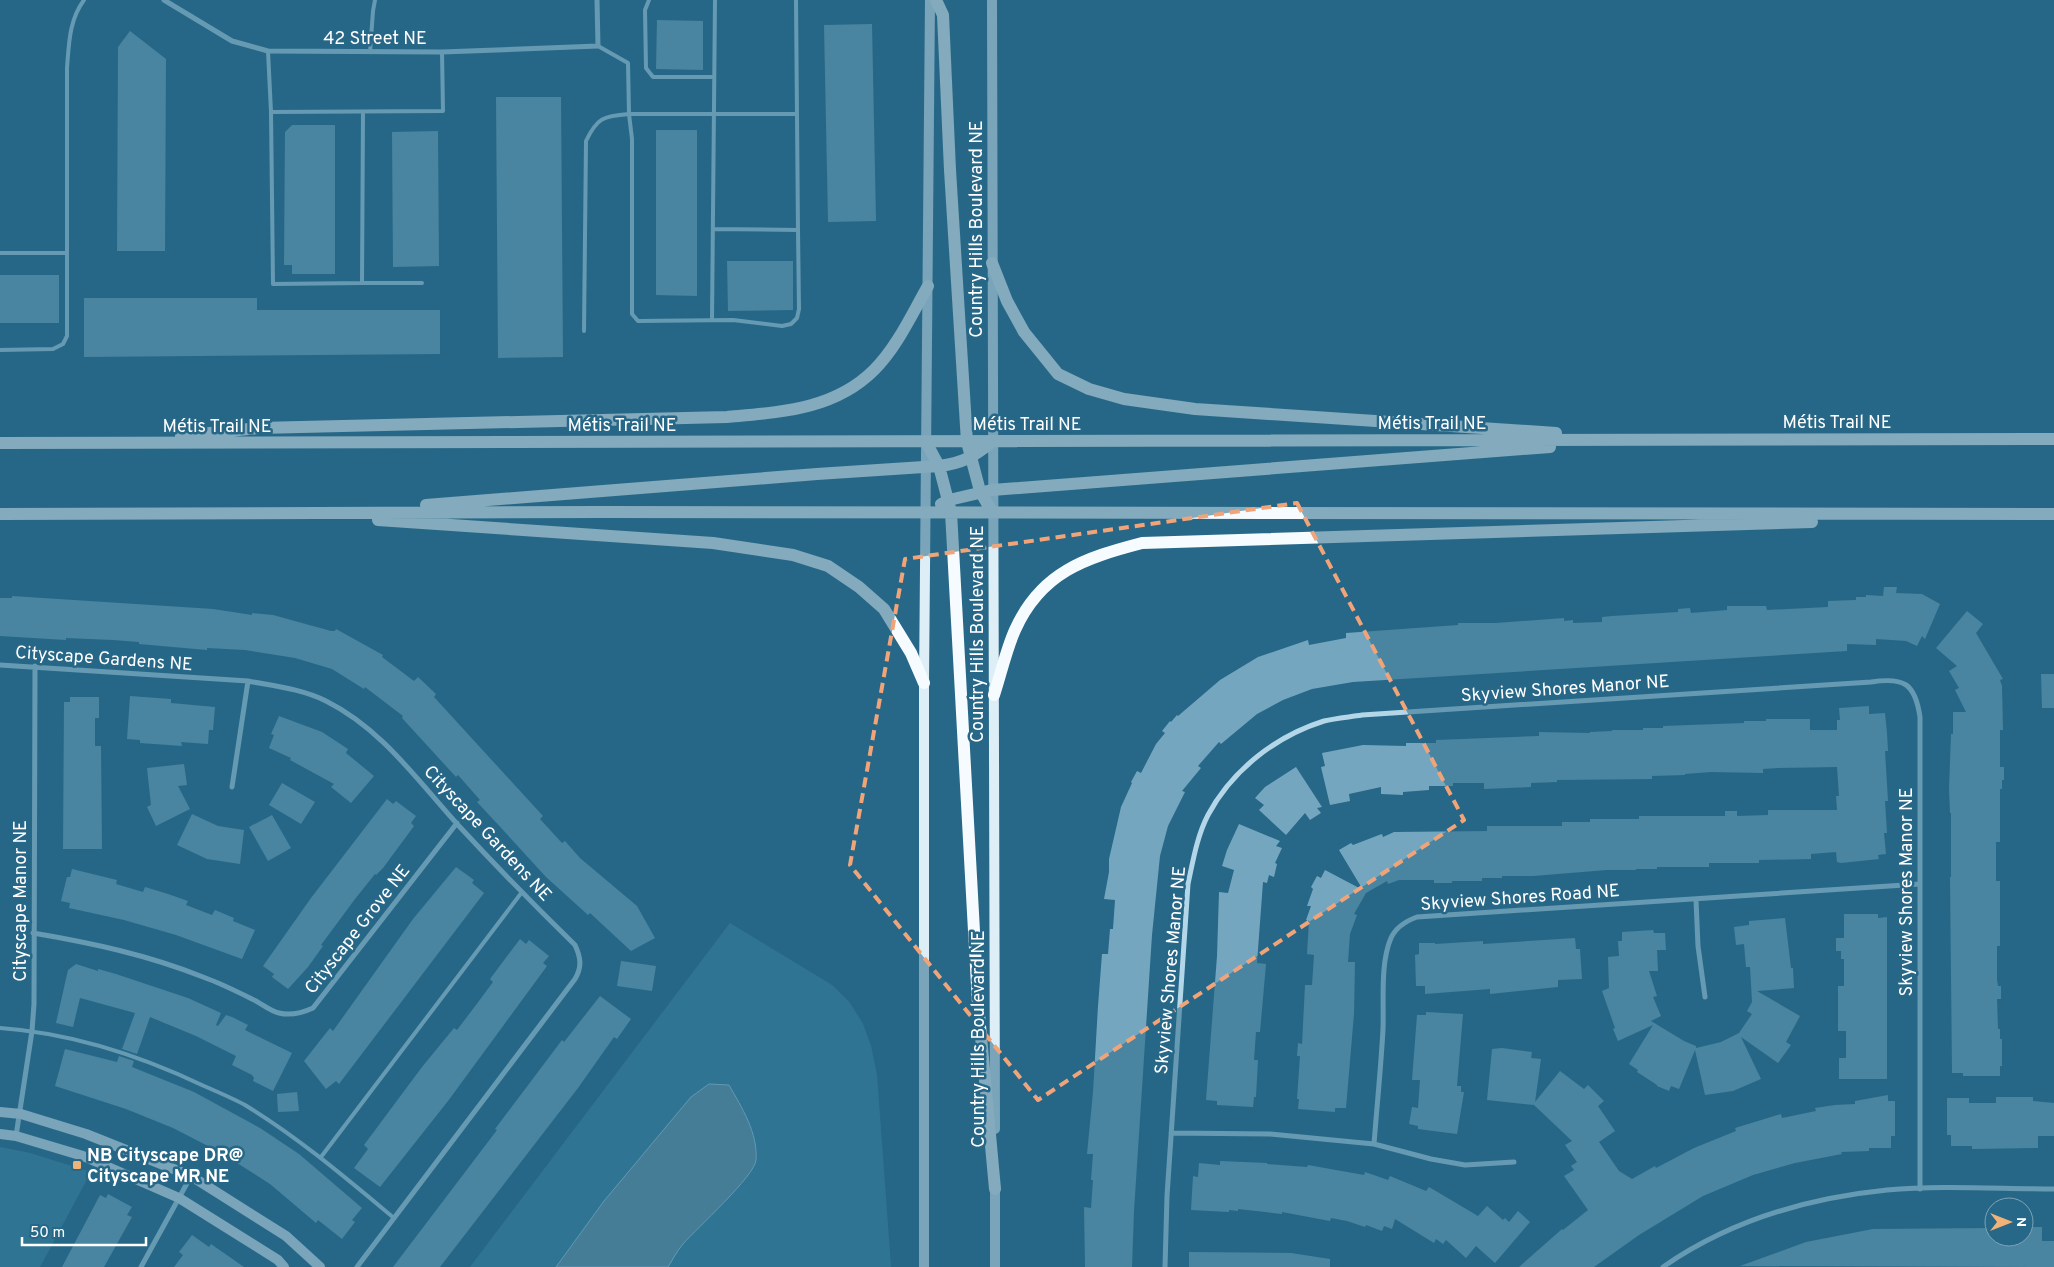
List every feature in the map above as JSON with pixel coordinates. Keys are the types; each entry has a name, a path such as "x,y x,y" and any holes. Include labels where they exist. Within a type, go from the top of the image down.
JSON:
{"main road":[{"path":"930,0 926,442 932,467 950,506 978,1004 995,1188"},
{"path":"936,0 943,16 950,170 967,442 971,458 986,490 992,512"},
{"name":"Country Hills Boulevard NE","path":"986,490 992,442 992,0"},
{"path":"992,264 1007,301 1024,332 1058,374 1089,388 1124,399 1204,410 1668,440"},
{"path":"109,444 258,428 727,417 794,410 812,406 844,394 874,370 890,351 928,286"},
{"path":"0,514 925,512 950,506 986,490 1531,449 1607,440"},
{"name":"Métis Trail NE","path":"0,443 2054,440"},
{"path":"286,513 446,504 817,474 932,467 954,464 971,458 992,442"},
{"path":"924,1267 925,512 932,467"},
{"path":"950,506 992,512 2054,514"},
{"name":"Country Hills Boulevard NE","path":"992,512 995,1267"},
{"path":"286,513 713,543 793,554 828,566 859,586 884,609 910,653 924,683"},
{"path":"994,695 1015,630 1040,590 1066,570 1100,554 1142,543 2030,514"},
{"path":"0,1112 21,1114 86,1134 191,1176 286,1236 320,1267"},
{"path":"0,1134 16,1136 83,1156 179,1198 278,1260 284,1267"}],"street":[{"name":"42 Street NE","path":"164,0 232,41 268,52 442,52 598,46"},
{"path":"596,0 598,46"},
{"name":"Cityscape Gardens NE","path":"0,665 248,682 296,691 324,700 354,717 402,760 457,823 575,945 580,955 581,964 579,972 357,1267"},
{"name":"Cityscape Manor NE","path":"16,1136 21,1114 32,1031 35,666"},
{"name":"Skyview Shores Manor NE","path":"1165,1267 1171,1133 1188,884 1196,848 1208,816 1226,786 1258,756 1290,735 1325,721 1362,715 1870,682 1888,679 1901,682 1912,688 1918,700 1920,717 1920,1189"},
{"path":"232,787 248,682"},
{"name":"Cityscape Grove NE","path":"33,933 90,943 156,960 212,980 279,1013 292,1014 304,1012 313,1008 457,823"},
{"name":"Skyview Shores Road NE","path":"1374,1144 1382,1044 1386,951 1398,927 1407,921 1416,917 1920,884"},
{"path":"1696,900 1698,946 1705,997"},
{"path":"1171,1133 1270,1134 1374,1144 1431,1159 1466,1165 1514,1162"},
{"path":"140,1267 191,1176"},
{"path":"1663,1267 1714,1237 1761,1216 1807,1202 1850,1194 1920,1189 2054,1189"}],"lane":[{"path":"0,350 53,349 63,344 67,336 67,68 70,34 76,10 84,0"},
{"path":"370,52 375,0"},
{"path":"649,0 645,10 646,68 653,77 714,77"},
{"path":"712,320 715,0"},
{"path":"598,46 628,63 629,114 632,139 632,314 638,321 712,320 762,322 782,326 791,324 797,318 799,309 796,0"},
{"path":"268,52 272,112 273,284 422,283"},
{"path":"272,112 443,111 442,52"},
{"path":"362,283 363,112"},
{"path":"584,331 586,141 594,125 609,116 629,114 797,114"},
{"path":"713,229 798,230"},
{"path":"0,253 67,254"},
{"path":"321,1157 522,892"},
{"path":"0,1028 65,1036 118,1051 170,1070 243,1104 321,1157 394,1218"}],"highlighted area":[{"path":"1297,503 1464,820 1038,1100 850,865 905,559"}],"shaded area":[{"path":"730,923 832,985 850,1003 863,1024 871,1046 877,1075 891,1267 470,1267"},
{"path":"709,1084 729,1085 752,1130 756,1160 753,1168 736,1190 683,1244 668,1267 556,1267 604,1201 691,1097"},
{"path":"0,1147 30,1153 91,1172 40,1267 0,1267"}],"building":[{"path":"657,20 703,21 703,70 656,69"},
{"path":"872,24 876,221 828,222 824,25"},
{"path":"130,31 166,59 165,251 117,251 118,47"},
{"path":"496,97 561,97 563,357 498,358"},
{"path":"292,125 335,125 335,274 292,274 292,265 284,265 285,132"},
{"path":"656,130 697,130 697,296 656,295"},
{"path":"438,131 439,266 393,267 392,132"},
{"path":"727,261 793,261 793,310 728,311"},
{"path":"0,275 59,275 59,323 0,323"},
{"path":"84,298 257,298 257,310 440,310 440,354 84,357"},
{"path":"1884,587 1897,587 1896,593 1922,594 1940,604 1925,639 1922,636 1917,646 1906,641 1876,639 1876,645 1847,644 1847,651 1353,682 1312,689 1283,700 1257,714 1221,744 1219,742 1198,766 1201,768 1182,791 1185,792 1168,826 1160,856 1152,935 1132,1267 1085,1267 1084,1207 1091,1208 1093,1154 1087,1154 1102,954 1108,954 1110,929 1113,929 1115,900 1104,899 1109,872 1109,859 1121,807 1131,782 1137,771 1141,773 1156,744 1165,733 1162,731 1177,715 1220,680 1258,657 1308,640 1309,645 1346,638 1346,633 1458,625 1458,623 1496,623 1564,618 1564,621 1573,620 1573,623 1602,622 1602,617 1678,612 1678,609 1690,608 1691,613 1727,610 1727,606 1766,606 1767,610 1828,607 1828,601 1856,600 1856,597 1866,597 1866,595 1883,596"},
{"path":"12,596 213,609 252,615 252,613 273,615 331,631 336,629 383,655 382,657 414,681 418,677 436,694 434,697 543,816 540,819 562,843 565,841 580,858 637,906 655,938 631,951 590,913 588,915 546,877 477,802 480,800 458,775 456,777 402,718 403,716 365,687 364,689 332,669 295,658 245,650 207,648 207,650 113,640 66,638 66,640 0,636 0,598 12,598"},
{"path":"1967,611 1983,624 1976,633 2003,679 2000,680 2002,686 2003,730 2000,730 2000,767 2004,767 2004,780 2002,780 2002,789 2000,789 2000,842 1996,842 1996,881 2000,881 2000,946 1997,946 1997,980 1998,986 2001,986 2001,999 1997,999 1998,1029 2000,1029 2000,1039 2002,1039 2000,1076 1963,1076 1963,1073 1952,1073 1951,813 1949,789 1951,734 1953,734 1953,712 1966,712 1955,690 1959,688 1949,671 1957,666 1936,648"},
{"path":"2041,674 2054,674 2054,708 2042,708"},
{"path":"130,696 171,699 171,703 215,707 213,730 209,730 208,744 181,742 182,746 140,743 140,740 127,739"},
{"path":"70,697 99,697 99,718 95,718 95,746 101,746 102,849 63,849 64,702 70,702"},
{"path":"1869,706 1869,714 1885,713 1887,733 1888,751 1885,751 1888,801 1885,801 1887,833 1884,833 1886,854 1878,855 1879,859 1841,863 1837,862 1836,852 1811,854 1811,859 1759,860 1759,863 1709,863 1709,867 1657,867 1657,869 1502,876 1502,878 1482,878 1482,881 1452,881 1452,883 1434,883 1434,880 1399,880 1388,884 1387,881 1366,893 1354,914 1357,915 1350,934 1348,962 1355,962 1354,1014 1346,1108 1335,1108 1335,1112 1298,1109 1300,1056 1297,1056 1298,1043 1302,1044 1305,985 1312,985 1314,955 1307,954 1309,921 1306,920 1311,906 1307,906 1313,889 1311,887 1317,876 1321,878 1325,870 1363,890 1339,850 1351,843 1353,845 1382,834 1383,837 1394,832 1487,831 1487,826 1562,826 1562,822 1590,822 1590,819 1639,819 1639,816 1725,816 1725,811 1737,811 1737,816 1768,815 1768,810 1837,810 1836,796 1839,796 1837,767 1778,768 1763,769 1763,773 1711,772 1652,776 1652,779 1557,780 1557,782 1531,783 1531,787 1484,789 1484,783 1453,783 1453,786 1429,786 1429,790 1403,792 1403,795 1381,794 1381,787 1349,794 1350,801 1330,805 1321,767 1325,766 1322,753 1363,745 1406,746 1406,743 1436,743 1436,740 1539,736 1539,732 1590,733 1612,730 1643,730 1643,728 1663,728 1663,726 1744,723 1744,721 1766,721 1766,719 1810,719 1810,730 1837,730 1837,720 1840,720 1839,708"},
{"path":"279,716 322,732 348,749 346,753 374,776 351,803 331,787 334,784 290,760 291,758 269,748 274,735 271,734"},
{"path":"184,764 187,785 178,786 190,809 156,826 147,807 151,805 147,768"},
{"path":"1296,767 1322,807 1317,808 1321,813 1310,820 1305,813 1286,835 1259,810 1264,805 1255,798 1265,787"},
{"path":"282,783 315,802 301,824 269,805"},
{"path":"387,799 393,804 396,801 416,816 411,823 414,826 383,868 375,874 355,899 321,945 323,946 308,967 288,989 272,977 274,974 263,966 311,898"},
{"path":"192,814 218,826 244,830 240,864 207,859 177,845"},
{"path":"272,815 291,848 268,861 249,827"},
{"path":"1239,824 1280,841 1276,846 1282,848 1275,863 1277,864 1274,877 1269,875 1267,883 1263,882 1257,963 1266,964 1260,1032 1256,1032 1254,1060 1258,1060 1256,1097 1254,1097 1253,1107 1217,1105 1217,1101 1206,1100 1217,956 1219,892 1228,893 1234,870 1222,866"},
{"path":"456,867 474,880 472,883 484,893 339,1084 336,1081 326,1089 304,1061 330,1028 333,1031 413,919"},
{"path":"72,869 117,880 116,884 143,892 145,887 168,894 188,901 186,905 212,915 215,910 234,918 233,921 255,930 242,959 176,935 124,920 69,908 70,903 61,901 67,877 70,877"},
{"path":"1844,914 1878,914 1878,918 1887,917 1887,1079 1839,1079 1839,1058 1846,1058 1846,1031 1838,1031 1838,986 1844,986 1844,959 1841,959 1841,951 1836,951 1836,938 1844,938"},
{"path":"1785,918 1791,968 1793,968 1794,988 1757,991 1800,1016 1786,1042 1791,1045 1778,1063 1741,1037 1761,1079 1733,1091 1705,1095 1695,1050 1679,1089 1671,1086 1669,1091 1657,1086 1629,1064 1653,1025 1618,1041 1613,1029 1615,1028 1602,991 1609,988 1608,957 1619,956 1618,941 1622,941 1622,932 1653,930 1654,933 1665,933 1666,950 1657,950 1658,971 1649,971 1657,996 1653,997 1661,1016 1651,1021 1696,1046 1696,1048 1721,1042 1739,1033 1752,1014 1747,1011 1752,1002 1750,967 1746,967 1744,944 1736,945 1734,927 1749,925 1749,921"},
{"path":"1575,938 1576,949 1580,949 1582,979 1558,980 1558,987 1490,994 1490,989 1425,994 1425,986 1416,986 1415,955 1419,954 1419,943 1483,941 1483,944"},
{"path":"520,939 526,944 529,940 549,956 543,963 547,966 448,1101 380,1187 354,1168 368,1149 364,1145 422,1067 454,1028 457,1030 476,1005 493,982 490,979"},
{"path":"621,961 656,966 652,991 617,986"},
{"path":"76,964 116,974 188,998 221,1013 216,1025 218,1026 226,1015 232,1017 248,1025 245,1030 292,1053 273,1091 253,1081 252,1075 232,1065 236,1056 196,1036 150,1017 137,1054 122,1049 135,1013 80,998 73,1027 56,1023 68,970"},
{"path":"600,996 631,1019 617,1039 614,1037 578,1088 440,1267 393,1267 497,1130 495,1129 562,1040 564,1042"},
{"path":"1426,1012 1463,1014 1457,1086 1461,1086 1461,1092 1464,1092 1457,1134 1418,1129 1418,1126 1409,1124 1412,1107 1418,1108 1420,1080 1412,1080 1417,1015 1426,1015"},
{"path":"1502,1048 1532,1052 1531,1058 1541,1059 1535,1102 1560,1071 1584,1089 1588,1085 1604,1101 1598,1106 1615,1131 1599,1142 1619,1171 1632,1179 1694,1148 1736,1131 1735,1128 1781,1114 1782,1118 1816,1111 1815,1108 1855,1104 1855,1101 1888,1095 1888,1101 1895,1101 1895,1136 1891,1136 1891,1148 1869,1148 1869,1151 1841,1152 1842,1154 1795,1163 1753,1175 1703,1196 1639,1235 1594,1267 1519,1267 1562,1229 1588,1210 1564,1176 1574,1170 1571,1166 1577,1162 1565,1145 1572,1141 1534,1105 1487,1100 1492,1049"},
{"path":"65,1049 117,1062 119,1056 134,1061 132,1067 194,1092 260,1128 299,1154 362,1208 352,1220 355,1222 342,1239 318,1220 316,1223 270,1184 206,1145 173,1128 126,1109 55,1086"},
{"path":"297,1092 299,1111 278,1112 277,1094"},
{"path":"1996,1097 2033,1097 2033,1101 2054,1103 2054,1136 2038,1136 2038,1148 1972,1149 1972,1146 1951,1146 1951,1135 1947,1135 1947,1098 1969,1098 1969,1103 1996,1103"},
{"path":"1220,1161 1307,1167 1308,1165 1364,1175 1365,1172 1388,1180 1390,1176 1426,1191 1429,1187 1478,1216 1487,1206 1503,1220 1505,1218 1509,1222 1518,1211 1530,1222 1495,1263 1476,1246 1466,1258 1446,1240 1443,1244 1436,1239 1434,1243 1395,1219 1392,1229 1384,1226 1382,1231 1347,1221 1331,1218 1330,1221 1282,1212 1282,1214 1238,1209 1238,1211 1229,1210 1229,1212 1191,1210 1193,1176 1198,1177 1199,1163 1220,1165"},
{"path":"108,1194 132,1207 127,1215 132,1217 104,1267 62,1267 100,1195 106,1198"},
{"path":"2034,1227 2042,1227 2042,1241 2054,1241 2054,1267 1740,1266 1806,1242 1873,1229 1984,1228 1984,1247 2034,1247"},
{"path":"192,1235 209,1247 211,1244 244,1267 174,1267 183,1255 179,1252"},
{"path":"1189,1252 1291,1253 1330,1259 1330,1267 1189,1267"}],"place":[{"name":"NB Cityscape DR@ Cityscape MR NE","path":"77,1165"}]}
